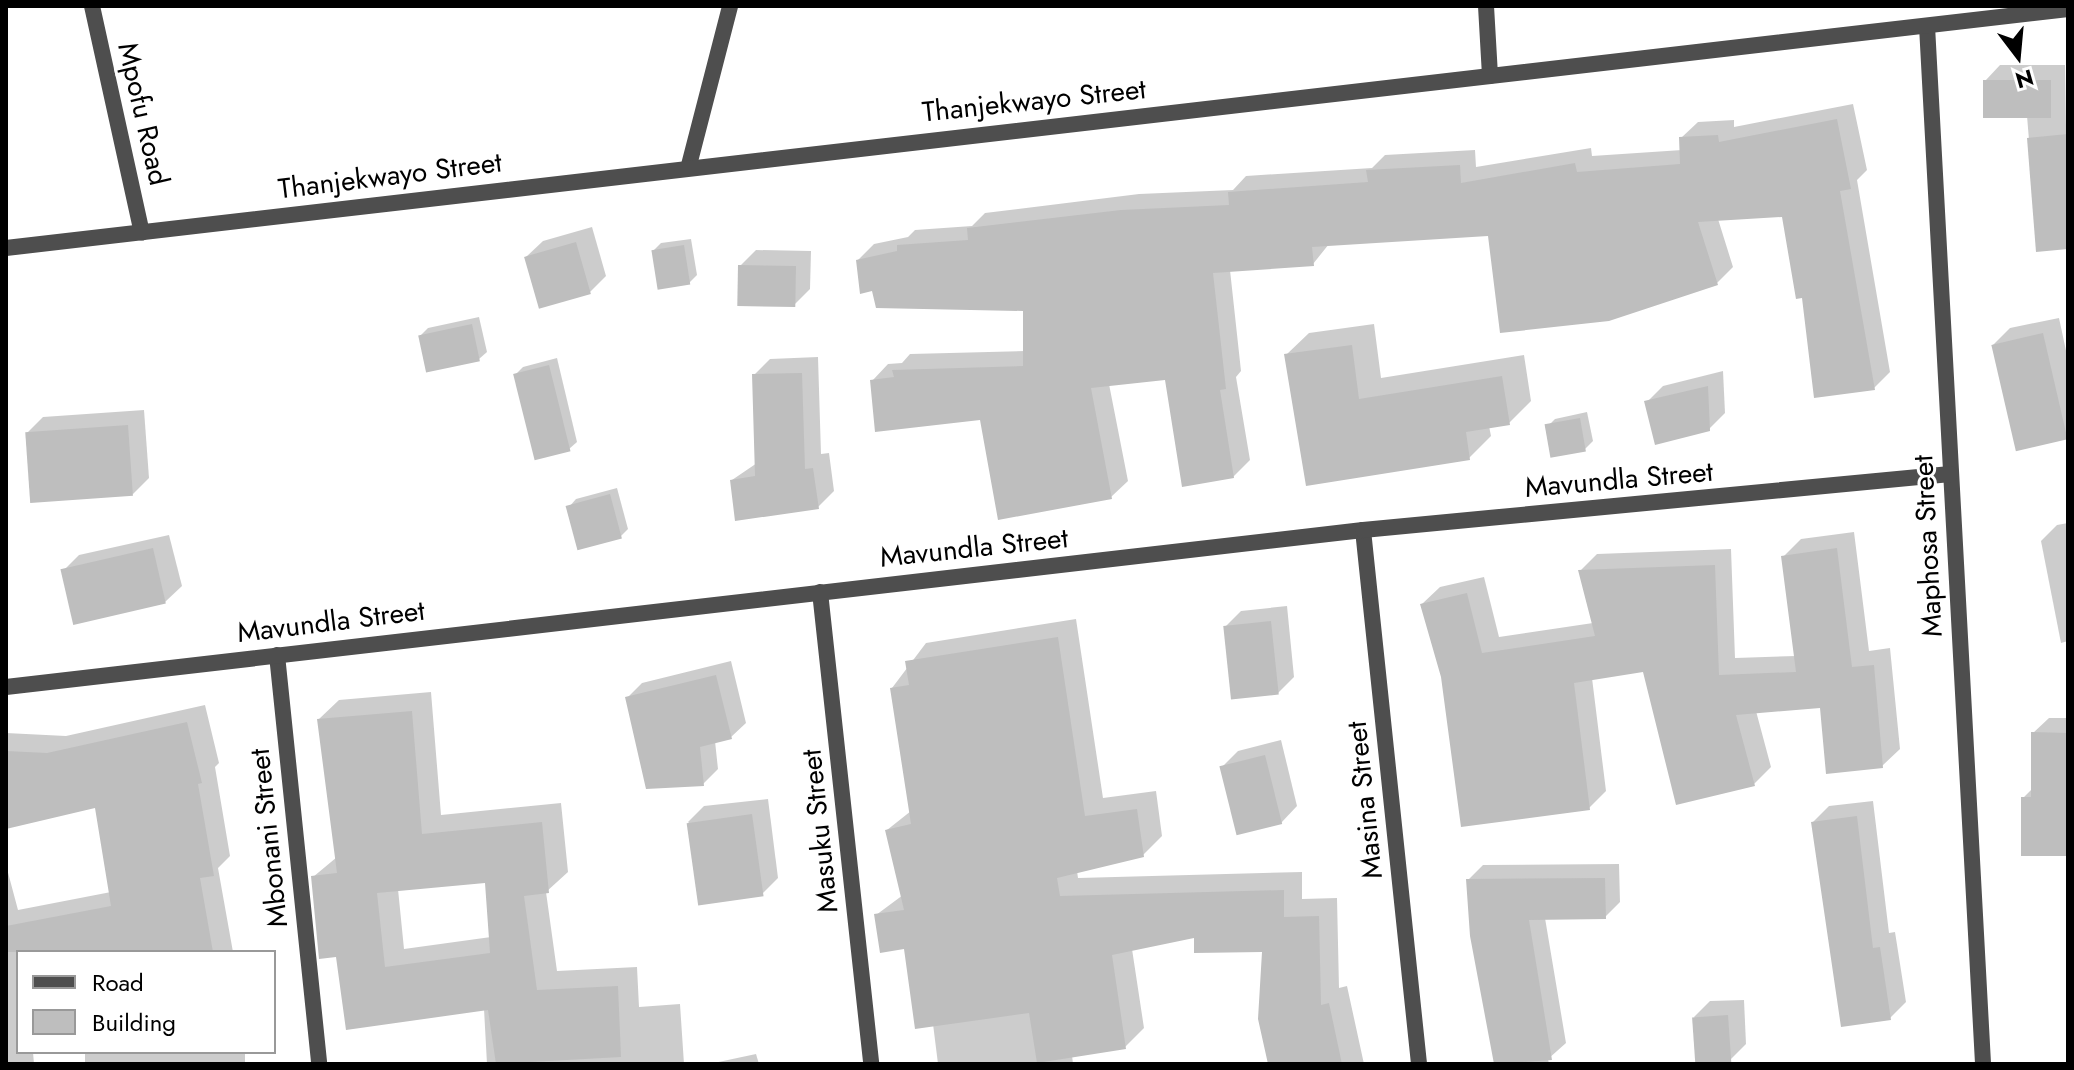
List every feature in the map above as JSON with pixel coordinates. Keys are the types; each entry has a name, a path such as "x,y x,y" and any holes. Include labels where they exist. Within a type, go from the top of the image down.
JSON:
{"street":[{"name":"Mpofu Road","path":"92,6 142,233"},
{"path":"689,165 730,6"},
{"path":"1486,6 1490,76"},
{"name":"Thanjekwayo Street","path":"6,248 689,165 2068,9"},
{"name":"Maphosa Street","path":"1927,26 1983,1064"},
{"name":"Mavundla Street","path":"6,687 1363,530 1950,474"},
{"name":"Masina Street","path":"1363,530 1419,1064"},
{"name":"Masuku Street","path":"820,592 871,1064"},
{"name":"Mbonani Street","path":"277,655 319,1064"}],"building":[{"path":"1983,80 2051,80 2051,118 1983,118"},
{"path":"1837,119 1851,189 1840,191 1875,390 1814,398 1802,298 1796,299 1782,217 1698,222 1718,285 1609,321 1500,333 1488,236 1312,247 1314,266 1213,273 1226,389 1220,390 1234,478 1182,487 1165,380 1091,388 1112,499 998,520 980,420 875,432 870,380 894,377 892,370 1023,366 1023,311 876,308 872,291 860,294 856,260 897,251 897,245 968,240 967,228 1121,210 1229,205 1228,192 1368,182 1366,170 1460,165 1461,183 1575,163 1577,172 1680,164 1679,137 1718,135 1719,142"},
{"path":"2068,134 2068,249 2036,252 2027,138"},
{"path":"576,242 591,294 539,309 524,257"},
{"path":"684,245 690,285 658,290 651,250"},
{"path":"738,265 796,266 795,307 737,306"},
{"path":"472,324 480,361 426,373 418,335"},
{"path":"2043,333 2068,439 2016,451 1991,345"},
{"path":"1352,345 1359,399 1502,376 1510,425 1466,432 1470,460 1306,486 1284,354"},
{"path":"549,365 571,451 535,460 513,374"},
{"path":"802,373 805,469 813,468 819,509 735,521 730,480 755,476 752,374"},
{"path":"1708,386 1710,431 1655,445 1644,401"},
{"path":"1580,418 1586,451 1550,458 1545,424"},
{"path":"128,425 133,496 30,503 25,432"},
{"path":"610,494 622,538 577,550 566,506"},
{"path":"153,548 166,604 73,625 60,569"},
{"path":"1837,548 1852,667 1874,665 1883,768 1826,774 1820,708 1736,715 1755,786 1676,805 1643,672 1574,683 1590,810 1461,827 1441,677 1420,604 1467,593 1482,653 1595,636 1578,570 1715,565 1719,675 1796,672 1781,556"},
{"path":"1271,621 1279,695 1231,700 1223,626"},
{"path":"1058,637 1085,816 1137,809 1144,857 1057,878 1060,896 1284,890 1284,917 1319,916 1321,1005 1329,1003 1342,1064 1268,1064 1258,1019 1262,952 1194,953 1194,938 1112,955 1126,1049 1037,1063 1029,1013 915,1029 904,949 880,953 874,914 904,910 885,830 911,824 890,688 909,685 905,661"},
{"path":"716,675 732,739 700,747 704,786 646,789 625,697"},
{"path":"412,711 422,834 542,822 549,893 524,896 537,990 618,986 621,1057 496,1064 488,1010 346,1030 336,957 319,959 311,876 337,873 317,719","holes":["485,883 490,953 385,967 377,893"]},
{"path":"187,722 202,783 198,784 214,876 200,878 213,950 6,952 6,926 111,906 95,808 6,829 6,751 47,753"},
{"path":"2031,732 2068,733 2068,856 2021,856 2021,797 2031,797"},
{"path":"1265,755 1282,824 1237,835 1219,766"},
{"path":"752,814 764,896 698,905 687,823"},
{"path":"1857,816 1873,948 1880,947 1891,1020 1841,1027 1811,822"},
{"path":"1605,878 1606,919 1529,920 1552,1060 1494,1064 1470,936 1466,879"},
{"path":"1728,1015 1731,1062 1695,1064 1692,1018"}]}
